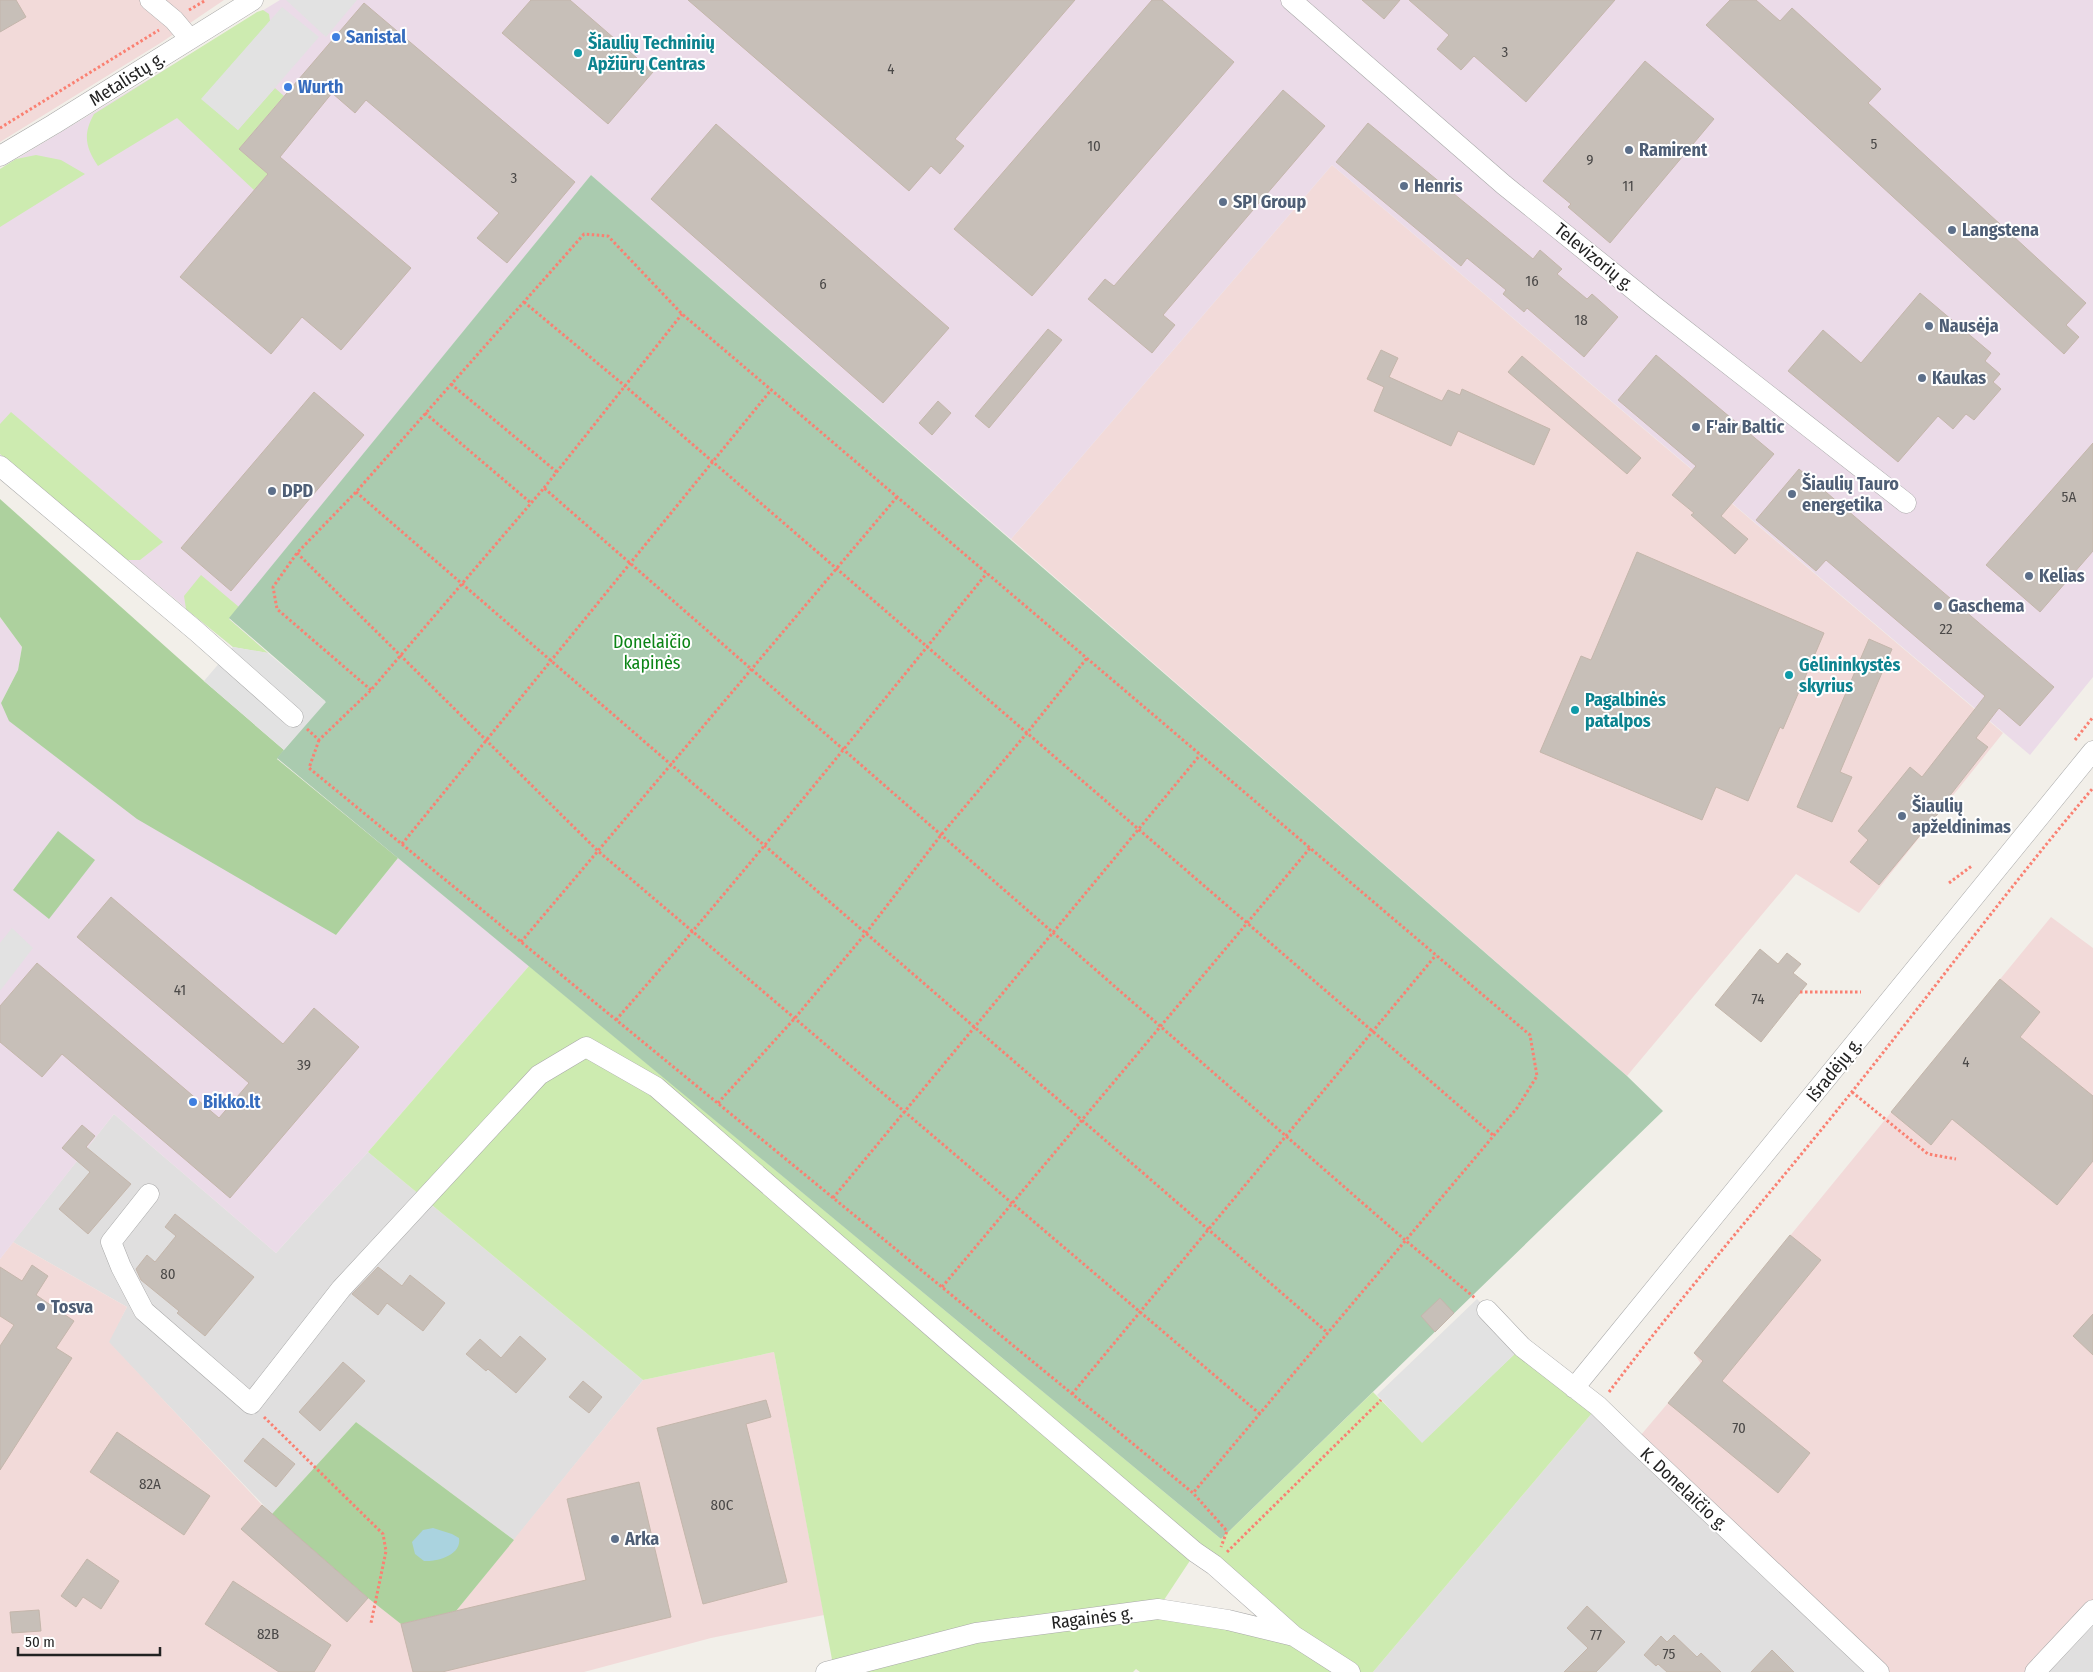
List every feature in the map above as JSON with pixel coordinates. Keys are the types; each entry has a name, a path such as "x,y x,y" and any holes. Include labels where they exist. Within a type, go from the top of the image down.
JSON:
{"street":[{"path":"150,0 174,20 190,39"},
{"name":"Metalistų g.","path":"0,156 252,0"},
{"name":"Televizorių g.","path":"1290,0 1504,185 1654,306 1906,503"},
{"path":"0,466 196,631 294,717"},
{"name":"Išradėjų g.","path":"1574,1388 2093,751"},
{"path":"149,1194 111,1242 121,1267 144,1311 251,1404 341,1290 539,1074 586,1048 656,1087 1014,1398 1195,1552 1214,1565 1294,1636"},
{"name":"K. Donelaičio g.","path":"1487,1310 1522,1347 1598,1406 1879,1672"},
{"name":"Ragainės g.","path":"826,1672 976,1633 1158,1609 1228,1620 1294,1636 1350,1672"},
{"path":"2035,1672 2093,1610"}],"path":[{"path":"0,128 206,0"},
{"path":"371,690 277,608 273,588 297,553 356,492 584,234 608,236 682,314 1530,1035 1537,1076 1517,1108 1192,1493"},
{"path":"524,302 625,386 1494,1136"},
{"path":"682,314 544,488 401,656 371,690 319,740 309,768 1192,1493 1227,1531 1214,1565"},
{"path":"451,384 557,472"},
{"path":"402,844 771,390"},
{"path":"425,414 531,503"},
{"path":"544,488 1285,1136 1487,1310"},
{"path":"356,492 1328,1334"},
{"path":"521,942 897,497"},
{"path":"297,553 598,851 1260,1414"},
{"path":"616,1020 693,932 844,751 987,573"},
{"path":"718,1103 795,1018 866,933 940,835 1027,733 1087,658"},
{"path":"294,717 319,740"},
{"path":"833,1198 1200,754"},
{"path":"1598,1406 1648,1340 1852,1092 2047,843 2093,788"},
{"path":"942,1287 1310,848"},
{"path":"1072,1394 1436,955"},
{"path":"1800,992 1860,992"},
{"path":"1852,1092 1928,1154 1956,1159"},
{"path":"1214,1565 1381,1400"},
{"path":"251,1404 383,1534 386,1551 371,1623"}],"shaded area":[{"path":"0,0 224,0 162,42 0,142"},
{"path":"280,0 2093,0 2093,677 2030,755 1332,165 1011,539 591,175 229,619 268,653 233,647 0,454 0,169"},
{"path":"286,0 357,0 326,37"},
{"path":"282,7 319,37 238,130 201,99"},
{"name":"Šiaulių apželdinimas","path":"1332,165 2003,733 1859,913 1796,874 1627,1076 1011,539"},
{"path":"0,617 22,647 18,670 1,703 336,935 398,858 529,966 368,1152 276,1253 114,1114 0,1259"},
{"path":"233,647 268,653 326,702 284,750 204,681"},
{"path":"2051,917 2093,948 2093,1610 2035,1672 1879,1672 1635,1442 1701,1364 1694,1353"},
{"path":"12,928 33,948 0,991 0,943"},
{"path":"114,1114 276,1253 368,1152 643,1380 514,1540 356,1422 272,1514 108,1342 127,1307 13,1242"},
{"path":"13,1242 127,1307 109,1342 262,1505 368,1598 456,1611 643,1380 774,1352 824,1615 711,1638 584,1672 0,1672 0,1259"},
{"path":"1477,1299 1522,1347 1422,1443 1377,1395"},
{"path":"1598,1406 1879,1672 1373,1672"},
{"path":"2093,1610 2093,1672 2035,1672"}],"green space":[{"path":"263,10 269,14 270,21 202,99 238,130 275,88 284,96 239,149 268,174 254,190 177,118 98,166 90,153 87,140 88,128 94,114"},
{"path":"36,155 61,160 85,174 0,227 0,169 16,159"},
{"name":"Donelaičio kapinės","path":"591,175 1627,1076 1663,1111 1221,1539 277,758 325,701 229,618"},
{"path":"11,412 163,542 140,560 126,560 0,454 0,424"},
{"path":"0,499 284,750 277,759 398,858 336,935 137,819 9,721 1,703 18,670 22,647 0,617"},
{"path":"201,575 239,607 229,619 268,653 233,647 186,609 184,596"},
{"path":"58,831 95,860 49,919 13,890"},
{"path":"529,966 1221,1539 1373,1392 1422,1442 1522,1347 1598,1406 1373,1672 1140,1672 1136,1669 1133,1672 826,1672 834,1670 774,1352 643,1380 368,1152","holes":["1195,1553 1292,1636 1158,1609"]},
{"path":"356,1422 514,1540 456,1611 401,1624 368,1598 272,1514"}],"water":[{"path":"433,1528 459,1538 459,1544 453,1553 442,1559 424,1561 415,1554 412,1542 423,1530"}],"building":[{"path":"0,0 16,0 26,17 0,32"},
{"name":"Šiaulių Techninių Apžiūrų Centras","path":"531,0 570,0 653,72 608,124 502,33"},
{"path":"688,0 1075,0 955,139 964,146 940,174 931,166 909,191"},
{"path":"1152,0 1162,0 1234,62 1032,296 954,229"},
{"path":"1362,0 1400,0 1384,19"},
{"path":"1409,0 1615,0 1526,102 1474,56 1461,70 1437,49 1449,35"},
{"path":"1730,0 1756,0 1780,21 1792,8 1881,89 1868,103 2086,303 2066,325 2079,337 2064,354 1706,25"},
{"path":"364,3 575,182 507,263 477,238 499,213 366,100 355,113 332,93 280,157 411,268 341,350 302,317 271,354 180,277 268,174 239,149"},
{"name":"Ramirent","path":"1645,61 1714,119 1610,243 1568,207 1571,204 1543,181"},
{"name":"SPI Group","path":"1283,90 1325,126 1163,315 1175,325 1152,353 1088,299 1105,279 1114,286"},
{"path":"1368,123 1533,259 1540,250 1562,269 1557,274 1587,299 1592,294 1618,317 1584,357 1527,308 1524,312 1503,294 1506,290 1467,258 1461,266 1336,162"},
{"path":"716,124 949,328 883,403 651,199"},
{"name":"Kaukas","path":"1920,293 1991,353 1985,361 2000,374 1993,382 2001,389 1974,420 1966,414 1953,429 1938,416 1898,462 1788,371 1823,330 1861,363"},
{"path":"1048,329 1062,340 989,428 975,416"},
{"path":"1381,350 1398,358 1389,377 1442,401 1448,390 1460,395 1462,389 1550,429 1534,465 1458,431 1451,446 1374,411 1384,387 1367,379"},
{"name":"F'air Baltic","path":"1656,355 1774,454 1721,516 1748,539 1735,554 1691,515 1694,513 1672,495 1696,466 1618,400"},
{"path":"1522,356 1641,458 1627,474 1508,372"},
{"name":"DPD","path":"314,392 364,435 231,591 181,548"},
{"path":"938,401 951,413 932,435 919,423"},
{"path":"2093,443 2093,551 2040,612 1986,565"},
{"path":"1799,469 2054,687 2020,726 1999,708 1976,738 1988,747 1948,798 1950,799 1879,885 1850,862 1868,840 1858,831 1910,767 1922,777 1985,696 1826,560 1816,571 1756,520"},
{"path":"1637,552 1824,633 1783,729 1780,727 1748,801 1716,787 1702,820 1540,752 1581,656 1591,660"},
{"path":"1869,639 1892,649 1840,772 1852,777 1832,822 1797,807"},
{"path":"111,897 283,1044 314,1008 359,1047 230,1198 62,1054 42,1077 0,1042 0,1006 37,963 219,1118 249,1083 77,937"},
{"path":"1760,949 1778,964 1787,953 1801,964 1793,973 1807,984 1761,1042 1715,1005"},
{"path":"2000,979 2040,1012 2020,1037 2093,1096 2093,1161 2057,1205 1952,1119 1931,1145 1891,1112"},
{"path":"82,1125 95,1136 86,1147 131,1184 88,1234 59,1209 90,1172 62,1148"},
{"path":"175,1214 254,1277 205,1336 177,1313 179,1311 141,1280 136,1269 147,1255 155,1262 176,1236 165,1227"},
{"path":"1790,1235 1821,1260 1722,1381 1810,1453 1778,1493 1668,1403 1703,1361 1694,1353"},
{"path":"32,1265 48,1276 36,1295 74,1321 56,1348 72,1358 0,1470 0,1346 14,1325 0,1316 0,1267 22,1281"},
{"path":"378,1267 402,1286 410,1275 445,1303 423,1331 387,1303 378,1315 352,1294"},
{"path":"1440,1298 1454,1313 1435,1332 1421,1316"},
{"path":"2093,1314 2093,1355 2073,1336"},
{"path":"520,1336 546,1359 516,1393 488,1369 486,1371 466,1354 480,1339 501,1358"},
{"path":"343,1362 365,1381 320,1431 299,1412"},
{"path":"583,1381 602,1397 589,1413 569,1397"},
{"path":"766,1400 771,1417 746,1424 787,1582 703,1604 657,1428"},
{"path":"117,1432 210,1496 184,1535 90,1472"},
{"path":"263,1438 295,1464 276,1487 244,1461"},
{"name":"Arka","path":"639,1482 671,1617 442,1672 413,1672 401,1624 586,1580 567,1499"},
{"path":"262,1505 368,1598 347,1622 241,1529"},
{"path":"87,1559 119,1581 101,1609 83,1597 76,1607 61,1596"},
{"path":"233,1581 331,1645 314,1672 279,1672 205,1624"},
{"path":"1587,1606 1625,1642 1596,1672 1564,1672 1588,1648 1567,1628"},
{"path":"39,1610 41,1631 12,1633 10,1612"},
{"path":"1674,1635 1697,1657 1701,1653 1721,1672 1667,1672 1658,1664 1656,1666 1644,1655 1661,1636 1667,1642"},
{"path":"1772,1650 1794,1672 1751,1672"}],"place":[{"name":"Sanistal","path":"336,37"},
{"name":"Šiaulių Techninių Apžiūrų Centras","path":"578,53"},
{"name":"Wurth","path":"288,87"},
{"name":"Ramirent","path":"1629,150"},
{"name":"Henris","path":"1404,186"},
{"name":"SPI Group","path":"1223,202"},
{"name":"Langstena","path":"1952,230"},
{"name":"Nausėja","path":"1929,326"},
{"name":"Kaukas","path":"1922,378"},
{"name":"F'air Baltic","path":"1696,427"},
{"name":"DPD","path":"272,491"},
{"name":"Šiaulių Tauro energetika","path":"1792,494"},
{"name":"Kelias","path":"2029,576"},
{"name":"Gaschema","path":"1938,606"},
{"name":"Gėlininkystės skyrius","path":"1789,675"},
{"name":"Pagalbinės patalpos","path":"1575,710"},
{"name":"Šiaulių apželdinimas","path":"1902,816"},
{"name":"Bikko.lt","path":"193,1102"},
{"name":"Tosva","path":"41,1307"},
{"name":"Arka","path":"615,1539"}]}
